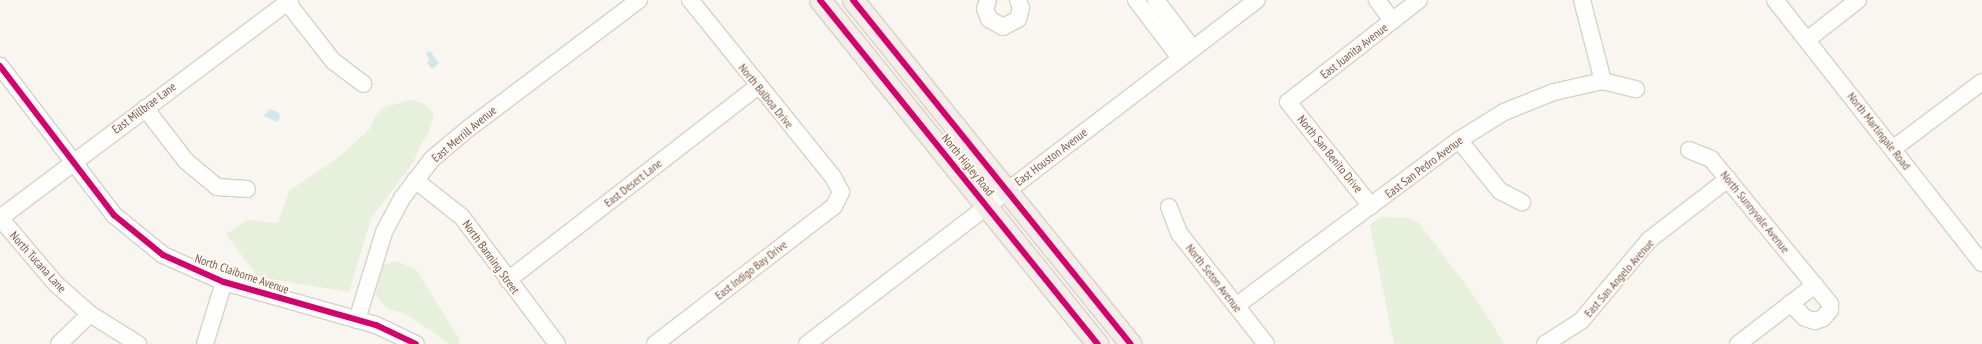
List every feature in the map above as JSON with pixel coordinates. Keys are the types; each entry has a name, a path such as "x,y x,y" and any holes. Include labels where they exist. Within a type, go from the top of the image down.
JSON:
{"main road":[{"name":"North Higley Road","path":"820,0 1098,344"},
{"name":"North Higley Road","path":"852,0 1131,344"}],"street":[{"name":"East Merrill Avenue","path":"357,320 384,232 415,180 432,159 469,128 639,0"},
{"name":"North Balboa Drive","path":"690,0 833,177 841,192"},
{"path":"988,0 985,9 988,19 1003,27 1018,19 1021,8 1018,0"},
{"path":"1136,0 1187,53"},
{"path":"1156,0 1187,53"},
{"name":"East Houston Avenue","path":"807,344 1006,190 1257,0"},
{"path":"1377,0 1392,21"},
{"name":"East Juanita Avenue","path":"1288,102 1419,0"},
{"path":"1582,0 1603,81"},
{"name":"North Martingale Road","path":"1775,0 1894,148 1981,260"},
{"path":"1807,40 1858,0"},
{"path":"288,1 333,61 363,84"},
{"name":"East Millbrae Lane","path":"0,218 72,162 288,1"},
{"name":"North Claiborne Avenue","path":"0,66 114,215 132,231 164,255 224,282 376,325 416,344"},
{"name":"East San Pedro Avenue","path":"1236,306 1459,140 1504,112 1554,92 1603,81 1636,89"},
{"path":"1894,148 1982,82"},
{"name":"East Desert Lane","path":"508,280 758,86"},
{"name":"North San Benito Drive","path":"1288,102 1371,206"},
{"path":"145,108 186,161 217,187 247,189"},
{"path":"1459,140 1500,191 1522,202"},
{"name":"North Sunnyvale Avenue","path":"1689,150 1711,159 1830,304 1830,310 1823,318 1815,321 1805,318 1790,303"},
{"name":"East San Angelo Avenue","path":"1544,344 1581,321 1649,240 1728,179"},
{"name":"North Banning Street","path":"415,180 462,218 557,344"},
{"name":"East Indigo Bay Drive","path":"655,344 834,206 841,192"},
{"name":"North Seton Avenue","path":"1169,207 1179,233 1266,344"},
{"name":"North Tucana Lane","path":"0,218 50,278 90,314 138,344"},
{"path":"205,344 224,282"},
{"path":"1738,344 1815,285"},
{"path":"59,344 90,314"}],"green space":[{"path":"411,100 423,103 434,114 428,134 421,144 413,163 371,218 349,292 258,277 226,234 247,220 278,223 289,191 335,160 370,129 375,116 384,107"},
{"path":"1380,217 1407,218 1418,222 1477,300 1504,344 1394,344 1370,225"},
{"path":"397,261 416,270 459,338 460,344 450,344 406,314 387,308 376,295 381,266"}],"water":[{"path":"430,51 439,63 432,69 427,63 429,59 426,53"},
{"path":"270,109 279,113 280,118 277,122 264,116"}],"cycle path":[{"path":"820,0 1098,344"},
{"path":"853,0 1131,344"},
{"path":"0,66 114,215 163,255 224,282 376,325 416,344"}]}
